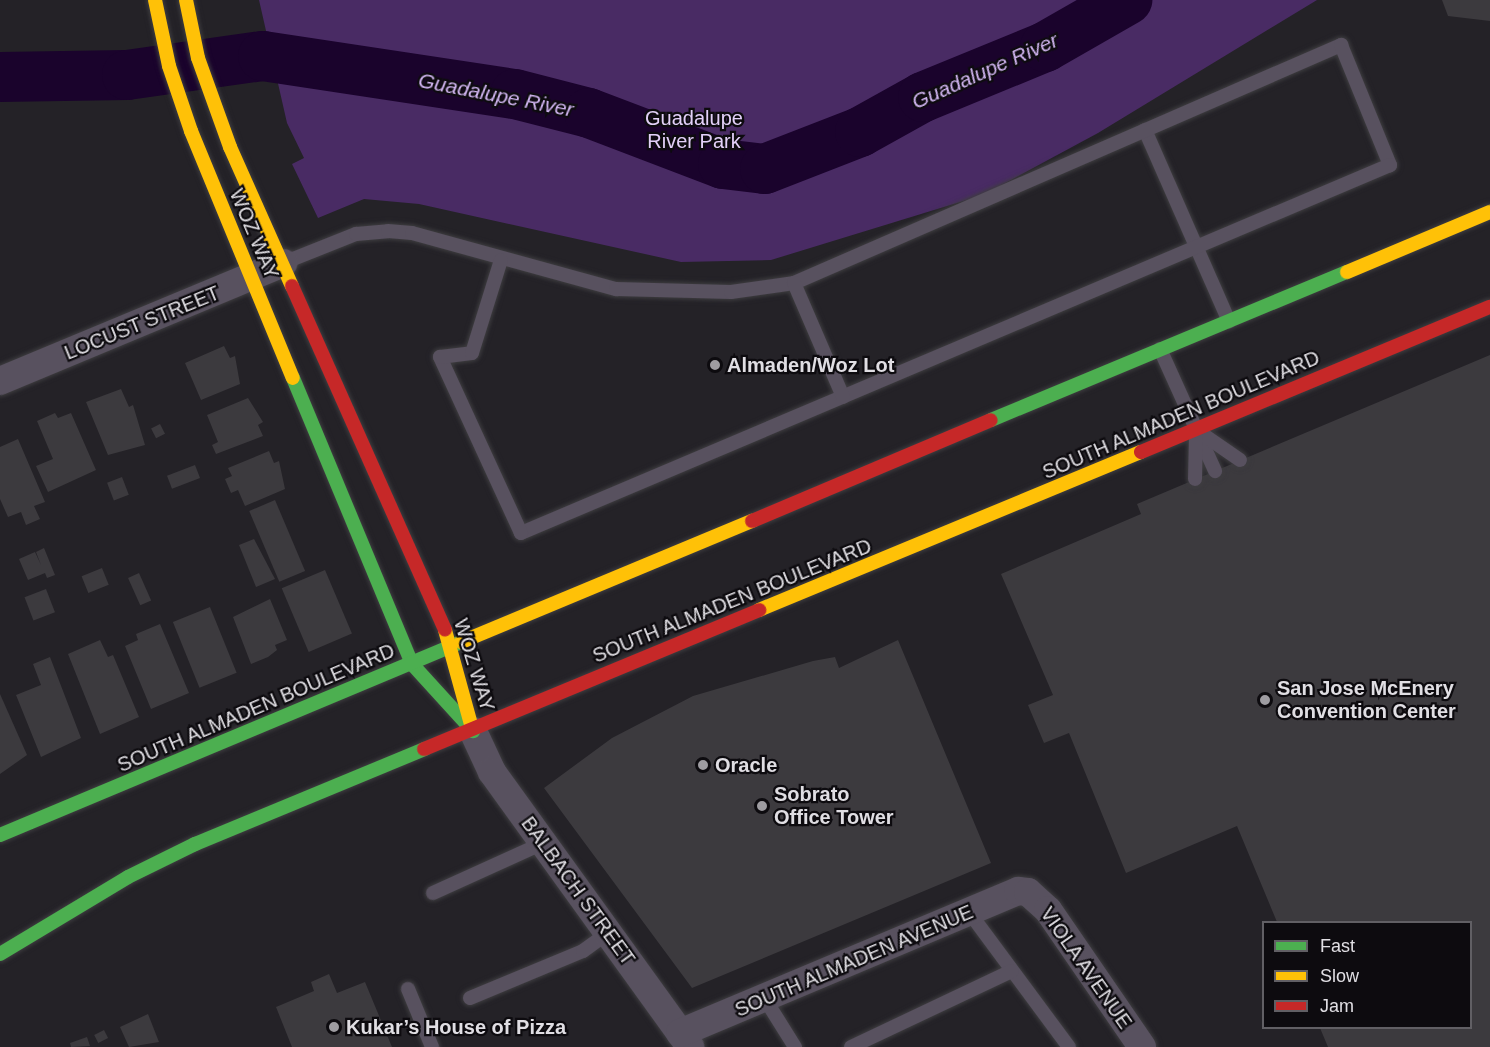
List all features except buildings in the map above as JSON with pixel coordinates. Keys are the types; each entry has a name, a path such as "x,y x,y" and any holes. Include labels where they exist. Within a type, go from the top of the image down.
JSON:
{"main road":[{"name":"WOZ WAY","path":"155,0 169,66 191,130 252,277 318,447 412,664 473,731"},
{"name":"WOZ WAY","path":"186,0 198,58 230,147 453,647 473,731"},
{"name":"SOUTH ALMADEN BOULEVARD","path":"0,835 1490,212"},
{"name":"SOUTH ALMADEN BOULEVARD","path":"0,954 128,878 195,844 473,731 1490,307"}],"street":[{"name":"LOCUST STREET","path":"0,381 283,263"},
{"name":"BALBACH STREET","path":"473,731 492,772 685,1040"},
{"name":"SOUTH ALMADEN AVENUE","path":"685,1040 765,999 1018,891 1028,892"},
{"name":"VIOLA AVENUE","path":"1028,892 1048,910 1142,1047"}],"lane":[{"path":"283,263 374,231 412,233 501,260 616,290 731,292 794,283 1341,45 1390,165 520,533 440,357 472,353 501,260"},
{"path":"1145,130 1229,321"},
{"path":"794,283 843,397"},
{"path":"1160,349 1215,471"},
{"path":"1196,429 1240,460"},
{"path":"1195,479 1196,429"},
{"path":"433,893 543,843"},
{"path":"969,912 1069,1047"},
{"path":"470,998 583,951 608,933"},
{"path":"851,1047 1012,971"},
{"path":"408,989 432,1047"},
{"path":"765,999 795,1047"}],"green space":[{"name":"Guadalupe River Park","path":"259,0 1317,0 1098,133 983,195 771,260 681,262 419,204 364,199 318,218 292,164 304,158 287,123"}],"waterway":[{"name":"Guadalupe River","path":"0,77 127,75 263,56 515,94 589,113 723,164 765,169 860,132 923,97 1045,47 1127,0"}],"traffic: fast":[{"path":"991,420 1347,272"},
{"path":"293,378 412,664 473,731"},
{"path":"0,835 461,642"},
{"path":"0,954 128,877 195,844 424,749"}],"traffic: slow":[{"path":"155,0 169,66 191,131 293,378"},
{"path":"186,0 198,58 230,147 292,286"},
{"path":"1347,272 1490,212"},
{"path":"759,610 1141,452"},
{"path":"461,642 752,521"},
{"path":"445,630 472,728"}],"traffic: jam":[{"path":"292,286 445,630"},
{"path":"1141,452 1490,307"},
{"path":"752,521 991,420"},
{"path":"424,749 759,610"}],"place":[{"name":"Almaden/Woz Lot","path":"715,365"},
{"name":"San Jose McEnery Convention Center","path":"1265,700"},
{"name":"Oracle","path":"703,765"},
{"name":"Sobrato Office Tower","path":"762,806"},
{"name":"Kukar’s House of Pizza","path":"334,1027"}]}
